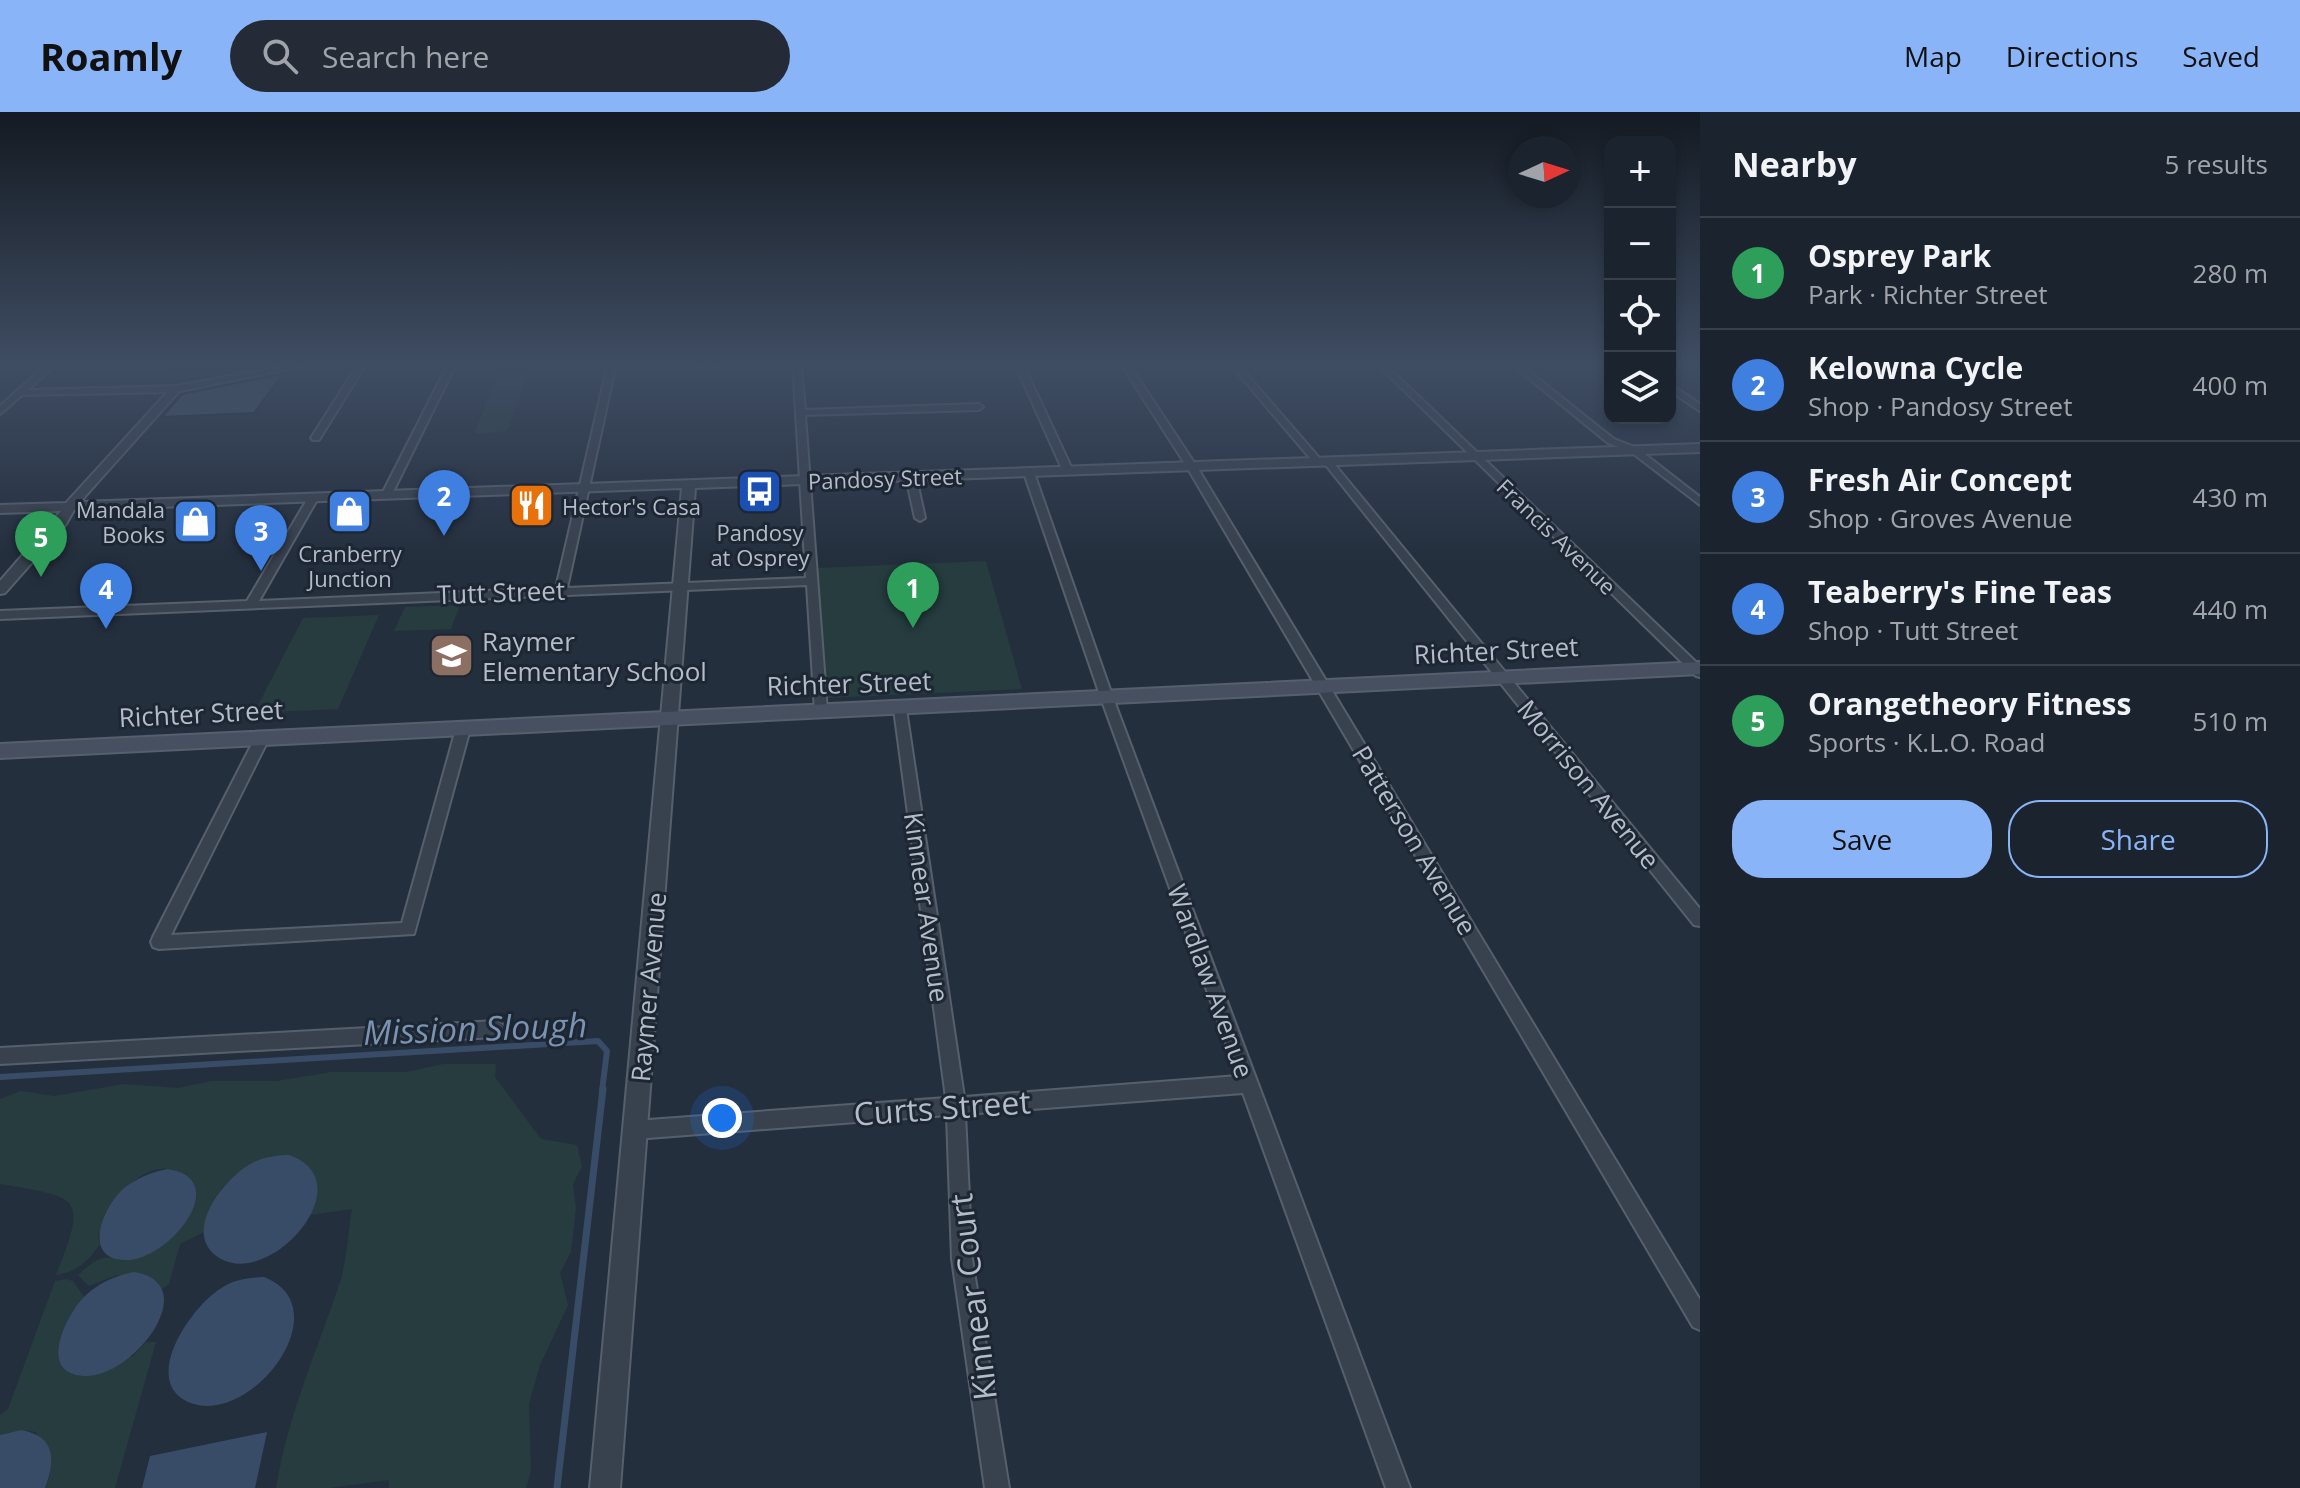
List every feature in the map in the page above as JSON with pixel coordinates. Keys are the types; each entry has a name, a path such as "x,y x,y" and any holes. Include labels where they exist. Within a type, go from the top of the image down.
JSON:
{"main road":[{"name":"Richter Street","path":"0,751 1698,670"}],"street":[{"path":"0,590 140,428"},
{"path":"316,438 322,428"},
{"path":"386,496 420,428"},
{"path":"561,589 598,428"},
{"path":"801,428 821,711"},
{"path":"1048,428 1068,471"},
{"name":"Patterson Avenue","path":"1167,428 1700,1320"},
{"name":"Morrison Avenue","path":"1292,428 1503,678 1700,920"},
{"name":"Francis Avenue","path":"1447,428 1698,670"},
{"path":"1595,428 1611,441 1634,450 1700,502"},
{"name":"Pandosy Street","path":"0,509 1700,448"},
{"name":"Wardlaw Avenue","path":"1029,473 1107,698 1398,1488"},
{"path":"911,477 920,518"},
{"name":"Raymer Avenue","path":"605,1488 689,485"},
{"path":"252,603 313,498"},
{"path":"0,573 48,521 70,506"},
{"name":"Tutt Street","path":"0,615 561,589 811,581"},
{"name":"Kinnear Avenue","path":"900,709 956,1106"},
{"path":"262,738 159,942 408,929 463,729"},
{"path":"0,1056 496,1029"},
{"name":"Curts Street","path":"635,1130 1249,1084"},
{"name":"Kinnear Court","path":"956,1106 962,1259 997,1488"}],"green space":[{"path":"477,428 508,428 507,431 475,432"},
{"path":"986,561 1022,689 827,698 816,568"},
{"path":"460,605 451,629 394,631 405,607"},
{"path":"379,615 338,709 254,713 303,618"},
{"path":"443,1064 496,1064 495,1077 541,1139 577,1145 582,1166 573,1184 576,1208 571,1252 560,1273 568,1305 540,1365 529,1404 531,1471 526,1488 389,1488 389,1480 329,1488 276,1488 296,1408 340,1282 352,1209 310,1215 315,1204 272,1156 247,1167 226,1184 212,1205 204,1232 180,1244 169,1284 162,1289 158,1282 117,1275 89,1286 78,1275 103,1258 121,1260 195,1202 189,1181 182,1174 174,1170 154,1170 135,1181 98,1235 100,1244 91,1256 76,1268 56,1275 72,1229 70,1204 47,1193 0,1184 0,1099 21,1091 54,1096 124,1084 178,1088 211,1081 277,1081 331,1072 407,1072"},
{"path":"55,1281 73,1281 84,1297 67,1321 58,1348 132,1357 146,1342 156,1342 115,1488 45,1488 50,1475 36,1432 21,1430 0,1435 0,1415 8,1409"}],"water":[{"path":"289,1155 310,1168 317,1186 314,1207 303,1227 285,1245 264,1258 242,1264 221,1259 209,1249 204,1236 205,1221 219,1193 242,1169 254,1162"},
{"path":"168,1169 187,1176 195,1188 195,1203 188,1219 175,1235 142,1257 124,1260 111,1257 103,1250 100,1241 100,1230 109,1207 123,1189 150,1174"},
{"path":"134,1272 154,1280 163,1293 163,1310 154,1329 141,1347 104,1373 85,1376 70,1373 62,1366 58,1355 70,1316 96,1287"},
{"path":"264,1277 285,1292 294,1312 291,1335 280,1358 263,1380 241,1396 218,1405 194,1404 177,1395 170,1381 169,1364 184,1327 210,1296 228,1284"},
{"path":"21,1430 41,1438 50,1450 51,1468 45,1488 0,1488 0,1435"},
{"path":"267,1432 255,1488 142,1488 150,1456"}],"waterway":[{"name":"Mission Slough","path":"0,1077 598,1041 607,1051 602,1091"},
{"name":"Mission Slough","path":"557,1488 603,1089"}],"place":[{"name":"Pandosy at Osprey","path":"760,491"},
{"name":"Hector's Casa","path":"531,506"},
{"name":"Cranberry Junction","path":"350,512"},
{"name":"Mandala Books","path":"196,522"},
{"name":"Kelowna Cycle","path":"444,536"},
{"name":"Fresh Air Concept","path":"261,571"},
{"name":"Orangetheory Fitness","path":"41,577"},
{"name":"Osprey Park","path":"913,628"},
{"name":"Teaberry's Fine Teas","path":"106,629"},
{"name":"Raymer Elementary School","path":"451,656"}]}
